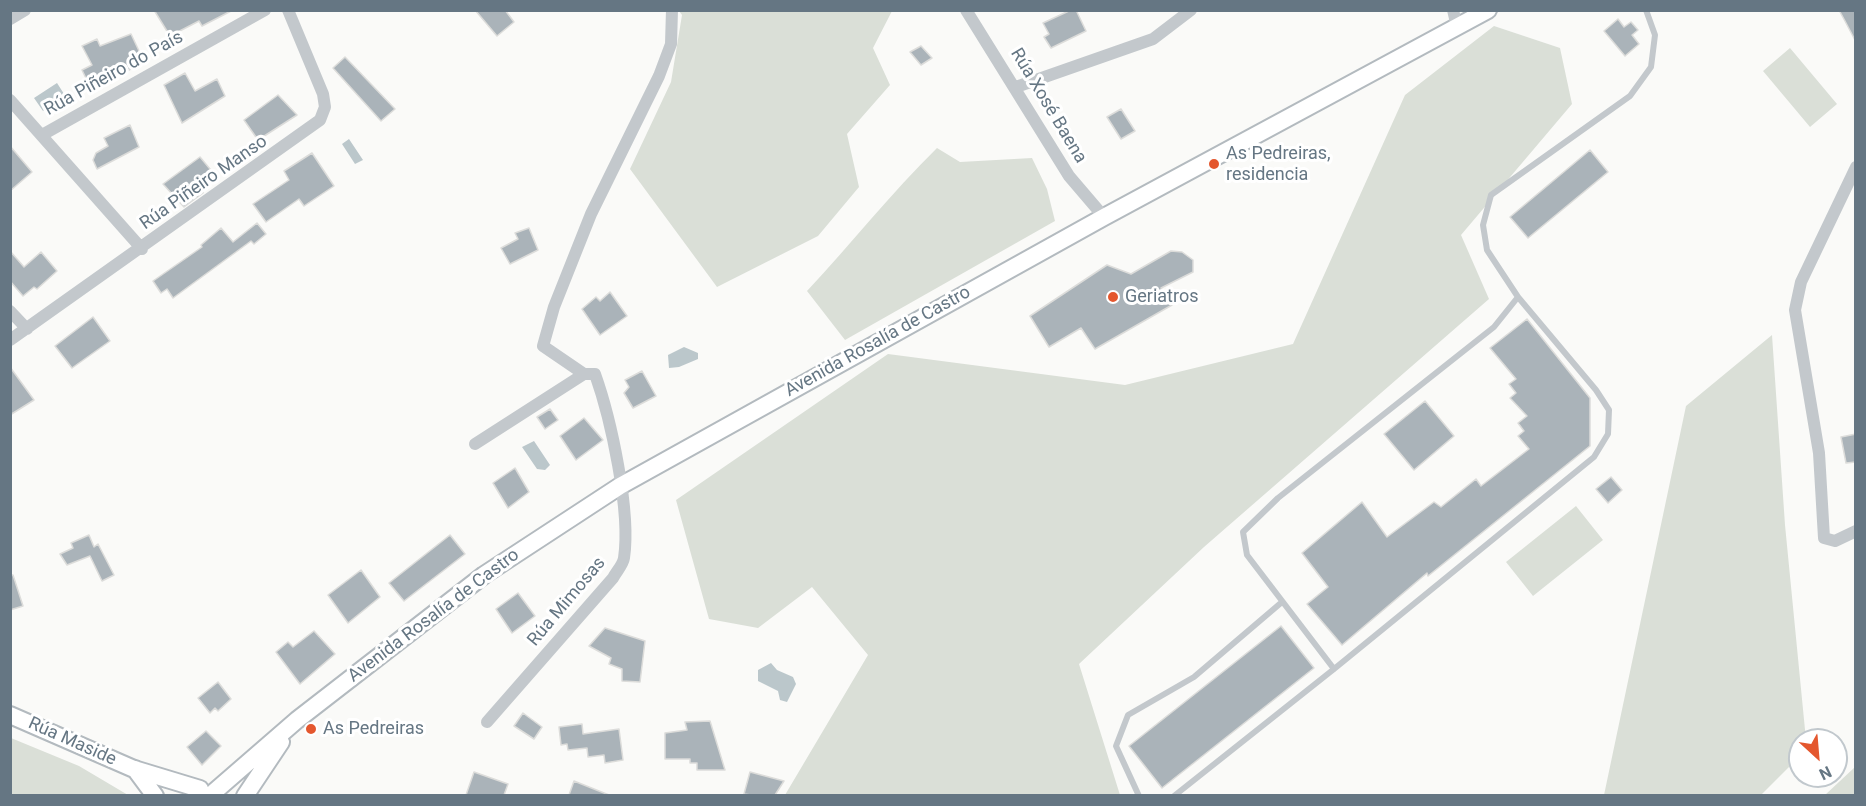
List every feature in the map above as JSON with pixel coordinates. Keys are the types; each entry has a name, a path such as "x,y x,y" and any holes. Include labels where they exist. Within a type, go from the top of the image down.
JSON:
{"street":[{"path":"10,19 25,10"},
{"name":"Rúa Piñeiro do País","path":"42,135 266,10"},
{"name":"Rúa Piñeiro Manso","path":"10,340 142,249 320,120 325,106 323,94 288,10"},
{"path":"475,444 584,374 543,346 554,307 591,213 659,76 671,44 672,10"},
{"name":"Rúa Xosé Baena","path":"966,10 1016,87 1069,176 1104,217"},
{"path":"1016,87 1153,39 1191,10"},
{"path":"1453,10 1457,27"},
{"name":"Avenida Rosalía de Castro","path":"212,792 297,720 484,575 620,486 1104,217 1488,10"},
{"path":"14,108 42,135 142,249"},
{"path":"1856,167 1801,282 1795,310 1819,453 1824,538 1835,541 1856,531"},
{"path":"10,311 27,329"},
{"name":"Rúa Mimosas","path":"487,722 613,578 624,560 624,515 601,392 594,374 584,374"},
{"name":"Rúa Maside","path":"10,715 134,769 212,792"},
{"name":"Avenida Rosalía de Castro","path":"245,795 297,720"},
{"name":"Rúa Maside","path":"134,769 155,795"},
{"path":"179,795 212,792"}],"lane":[{"path":"1174,795 1334,669 1594,457 1608,434 1609,410 1596,390 1518,297 1487,250 1483,225 1491,195 1630,96 1651,67 1655,35 1646,10"},
{"path":"1334,669 1247,555 1243,532 1278,498 1494,327 1518,297"},
{"path":"1139,795 1116,746 1128,714 1194,677 1282,602"}],"shaded area":[{"path":"679,11 892,11 873,48 890,85 847,134 859,187 818,236 717,287 630,169 671,82 682,15"},
{"path":"1494,26 1560,48 1572,104 1461,235 1489,299 1204,547 1079,664 1120,795 785,795 868,655 812,587 758,628 709,619 676,500 888,354 1125,385 1293,344 1405,95"},
{"path":"1790,48 1837,104 1810,127 1763,71"},
{"path":"57,83 66,97 43,111 34,98"},
{"path":"349,139 363,160 355,164 342,144"},
{"path":"937,148 960,162 1032,158 1047,189 1055,221 845,340 807,291"},
{"path":"1772,335 1785,525 1805,728 1788,728 1788,768 1761,795 1604,795 1686,406"},
{"path":"684,347 698,353 698,359 679,367 669,368 668,355"},
{"path":"534,441 550,465 545,470 537,469 522,447"},
{"path":"1576,506 1603,540 1533,596 1506,562"},
{"path":"771,663 777,670 793,677 796,684 787,702 780,700 778,691 758,681 758,670"},
{"path":"11,738 79,766 128,795 11,795"},
{"path":"1855,767 1855,795 1825,795 1832,788 1848,788 1848,774"}],"building":[{"path":"154,10 233,10 202,26 199,21 170,36"},
{"path":"475,10 505,10 514,22 497,36"},
{"path":"1071,10 1076,10 1086,31 1051,48 1044,37 1049,34 1043,23"},
{"path":"1839,10 1856,10 1856,42 1845,21"},
{"path":"1618,19 1624,27 1631,22 1638,30 1632,35 1639,44 1625,56 1604,31"},
{"path":"131,34 140,53 131,57 136,66 92,91 82,70 92,65 82,46 97,39 100,46"},
{"path":"921,46 932,58 921,65 910,52"},
{"path":"345,57 395,109 381,121 333,68"},
{"path":"185,73 195,91 217,79 225,96 182,123 164,85"},
{"path":"278,95 297,115 258,140 244,120"},
{"path":"1121,109 1135,131 1121,139 1107,117"},
{"path":"130,125 139,147 97,169 93,160 96,153 108,146 104,138"},
{"path":"10,146 32,172 10,191"},
{"path":"1590,150 1608,172 1528,238 1510,217"},
{"path":"312,153 334,186 304,206 299,199 266,222 253,204 289,180 284,171"},
{"path":"200,157 215,175 200,184 203,193 184,207 163,184"},
{"path":"257,223 266,234 254,244 251,241 173,298 167,289 161,293 153,281 202,247 201,245 221,228 233,242"},
{"path":"529,228 538,250 510,264 501,248 518,239 515,233"},
{"path":"10,251 24,267 41,252 57,271 37,289 34,287 23,296 10,281"},
{"name":"Geriatros","path":"1171,251 1182,252 1193,260 1193,272 1161,288 1172,305 1095,349 1081,328 1049,347 1030,316 1107,265 1131,274"},
{"path":"610,292 627,316 600,335 582,309 596,297 600,301"},
{"path":"93,317 110,341 72,368 55,346"},
{"path":"1527,319 1590,398 1590,446 1428,576 1427,573 1342,645 1307,604 1328,587 1302,553 1362,502 1387,537 1434,502 1441,507 1476,479 1481,486 1529,449 1518,436 1524,431 1518,423 1527,416 1510,398 1516,393 1509,384 1516,379 1490,348"},
{"path":"10,367 34,400 10,415"},
{"path":"642,371 656,396 633,408 624,393 629,387 625,380"},
{"path":"1425,401 1454,436 1414,470 1384,434"},
{"path":"550,409 558,420 545,429 537,417"},
{"path":"584,418 603,440 576,460 560,436"},
{"path":"1856,434 1856,462 1846,463 1841,437"},
{"path":"515,468 529,492 508,508 493,483"},
{"path":"1611,477 1622,490 1608,503 1596,489"},
{"path":"89,535 94,547 98,544 114,575 102,581 90,556 67,565 60,554 73,548 71,543"},
{"path":"450,535 465,554 404,601 389,583"},
{"path":"361,570 380,597 348,623 328,595"},
{"path":"10,575 13,575 23,606 10,610"},
{"path":"518,593 535,616 512,633 496,609"},
{"path":"1281,626 1314,668 1162,788 1129,746"},
{"path":"605,628 645,641 640,682 622,681 622,669 609,664 611,658 589,646"},
{"path":"314,631 335,654 300,684 276,652 288,642 293,647"},
{"path":"218,682 231,699 218,711 215,708 210,713 198,698"},
{"path":"523,713 542,727 534,739 514,726"},
{"path":"710,721 725,770 697,770 697,763 690,763 690,759 665,759 665,733 687,730 685,722"},
{"path":"582,724 583,734 619,729 623,760 605,763 604,755 588,757 587,748 568,750 567,744 561,745 559,727"},
{"path":"206,731 221,746 202,765 187,747"},
{"path":"474,772 508,784 504,795 466,795"},
{"path":"750,772 784,781 775,795 744,794"},
{"path":"574,781 609,795 569,795"}],"place":[{"name":"As Pedreiras, residencia","path":"1214,164"},
{"name":"Geriatros","path":"1113,297"},
{"name":"As Pedreiras","path":"311,729"}]}
